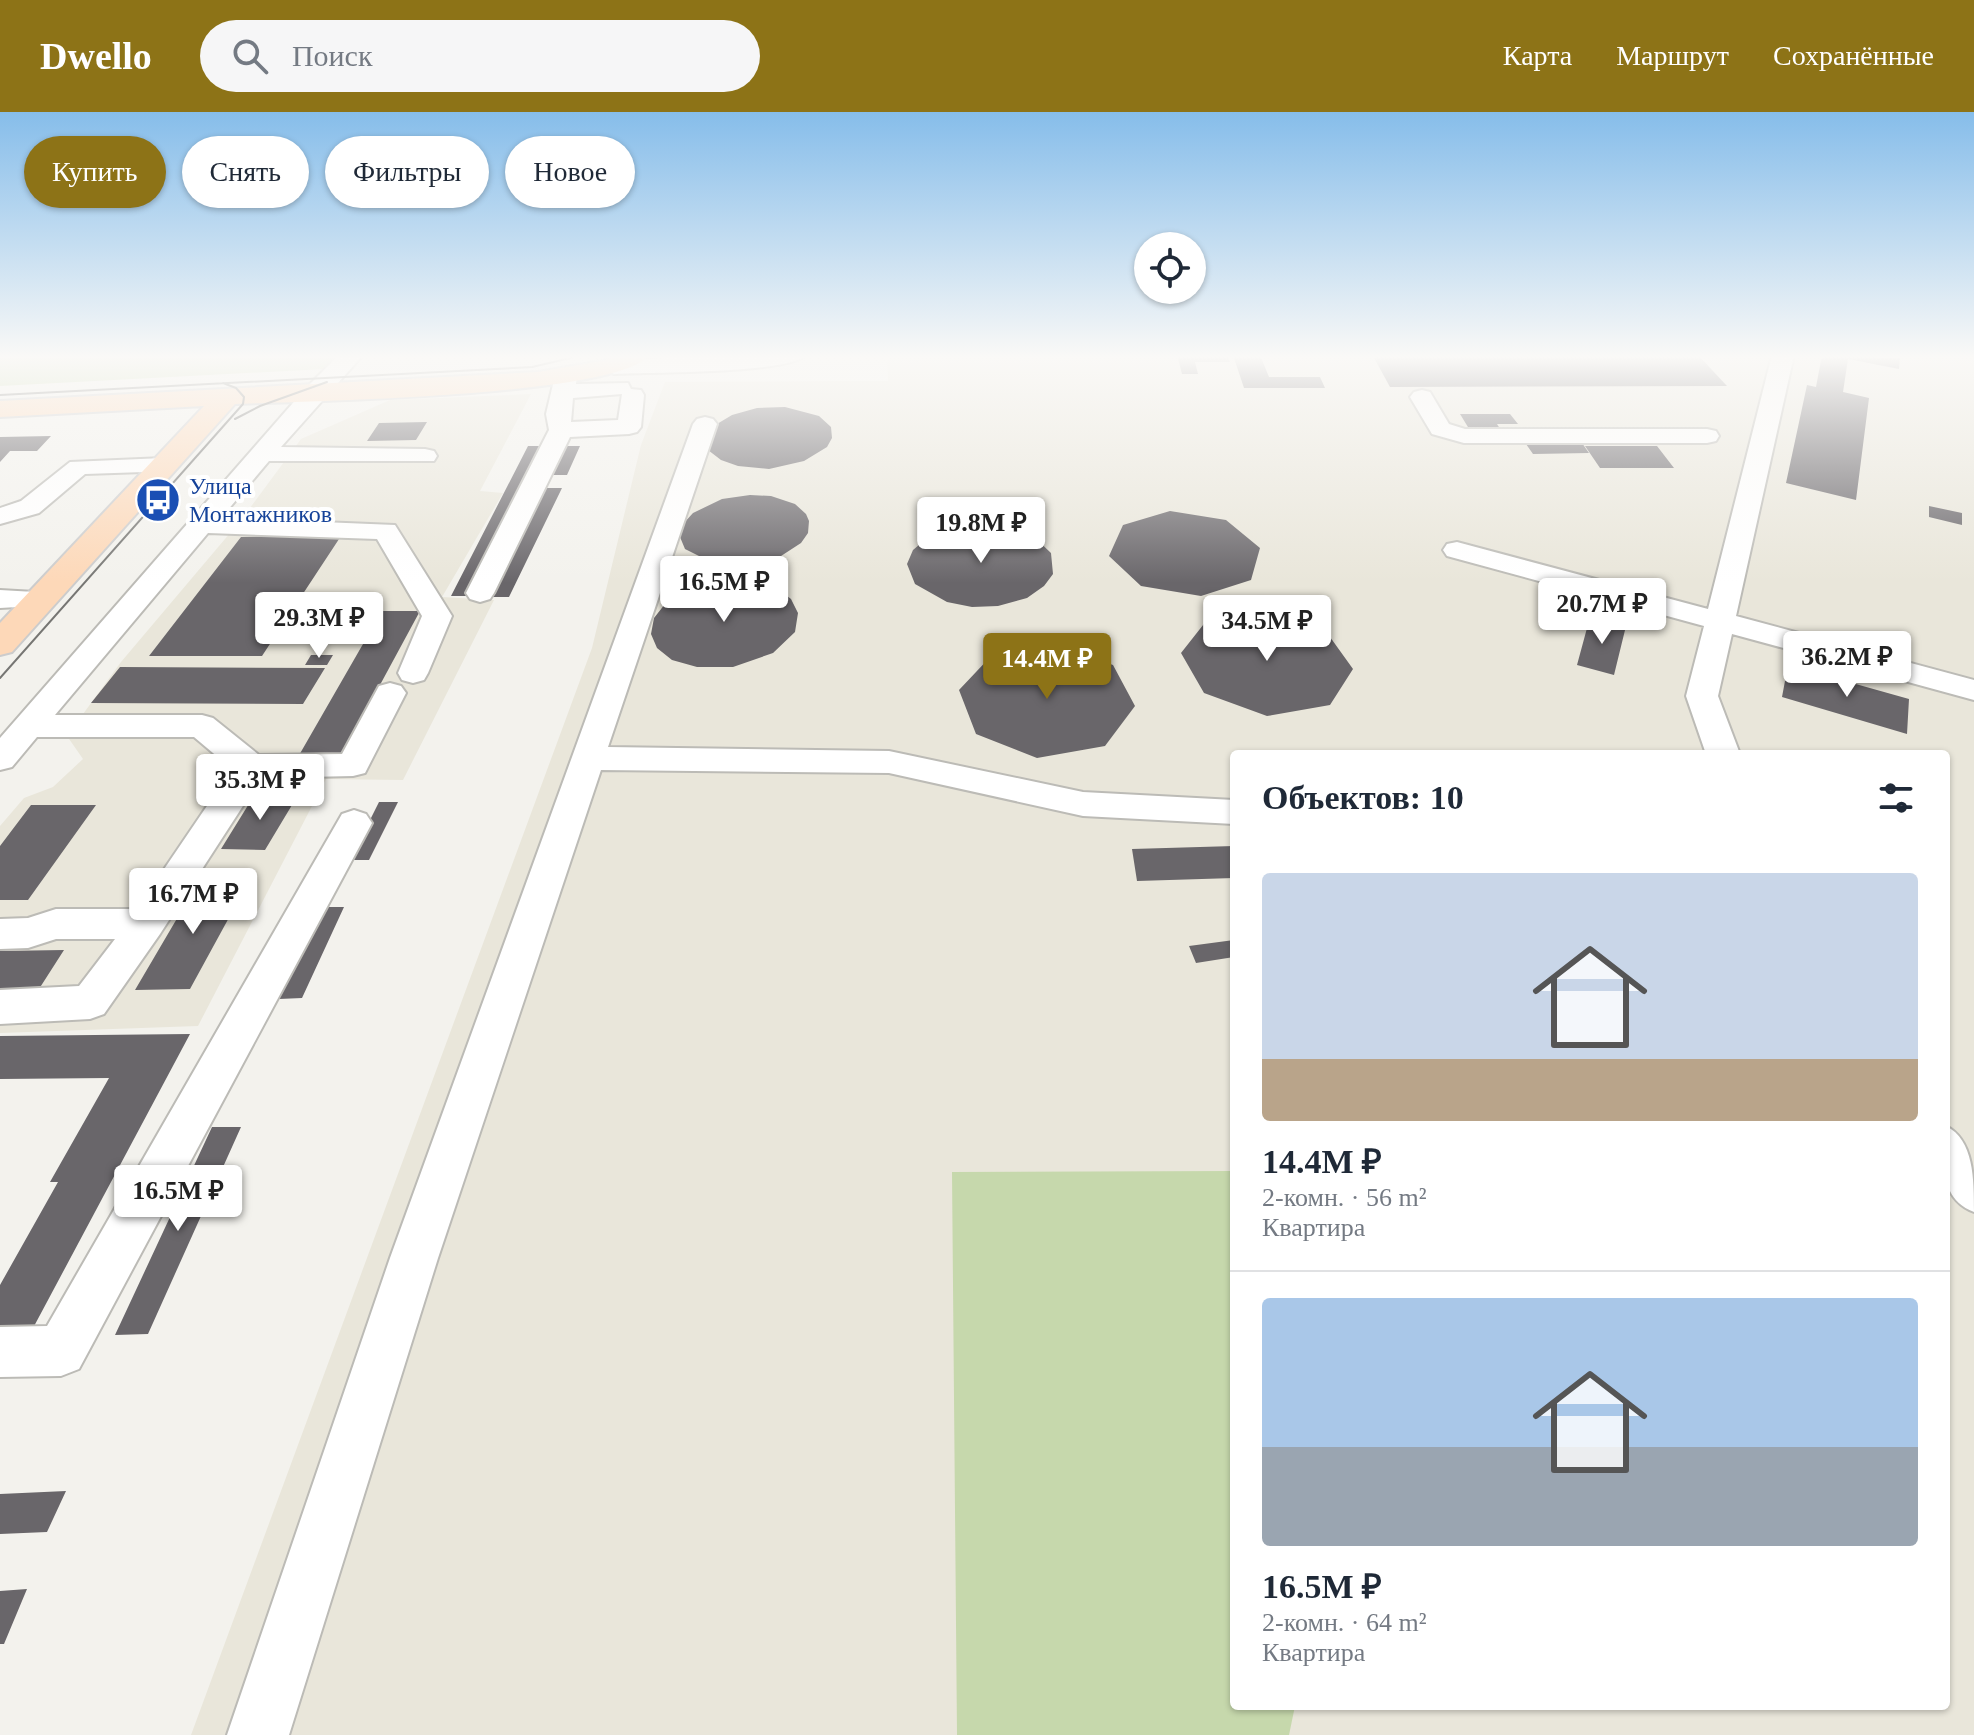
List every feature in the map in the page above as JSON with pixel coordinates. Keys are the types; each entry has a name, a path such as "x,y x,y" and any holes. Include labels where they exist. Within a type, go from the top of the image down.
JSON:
{"main road":[{"path":"0,644 196,431"}],"street":[{"path":"0,759 281,431"},
{"path":"480,593 550,431"},
{"path":"258,1735 414,1258 703,431"},
{"path":"1446,431 1464,436 1707,436"},
{"path":"1722,750 1702,696 1765,431"},
{"path":"261,454 425,456"},
{"path":"0,516 30,507 79,467 164,466"},
{"path":"28,726 202,726 251,767 353,765 437,616 386,531 200,525"},
{"path":"1457,550 1974,690"},
{"path":"0,599 42,599"},
{"path":"588,758 889,762 1083,804 1230,812"},
{"path":"0,1007 90,1002 147,924 251,767"},
{"path":"0,1352 61,1351 354,823"},
{"path":"0,934 28,933 56,924 147,924"},
{"path":"1950,1152 1974,1191"}],"shaded area":[{"path":"320,431 512,431 480,491 503,493 442,597 494,600 403,780 326,779 198,1026 0,1033 0,826 24,798 53,787 83,759 67,736 121,662 241,520 301,439"},
{"path":"646,431 1974,431 1974,1735 191,1735 592,648"}],"green space":[{"path":"1230,1171 1230,1710 1294,1710 1289,1735 957,1735 952,1172"}],"building":[{"path":"374,431 422,431 416,440 367,441"},
{"path":"715,431 831,431 832,438 827,447 804,461 769,469 738,466 721,460 708,450"},
{"path":"1797,431 1865,431 1856,500 1786,483"},
{"path":"51,436 37,451 10,451 0,462 0,437"},
{"path":"1582,443 1589,453 1533,454 1526,444"},
{"path":"528,446 542,446 467,596 451,596"},
{"path":"566,446 580,446 567,475 552,475"},
{"path":"1585,446 1657,446 1674,468 1600,468"},
{"path":"546,488 562,488 509,597 491,597"},
{"path":"771,496 795,504 806,514 808,533 801,543 781,556 748,564 713,563 685,549 680,537 683,524 693,513 722,499"},
{"path":"1929,506 1962,513 1962,525 1929,517"},
{"path":"1170,511 1226,520 1260,548 1251,580 1201,596 1141,586 1109,556 1123,525"},
{"path":"977,523 1011,527 1032,535 1051,553 1053,574 1044,586 1027,598 998,606 972,607 947,602 915,584 907,564 913,550 932,534"},
{"path":"341,536 262,656 149,656 241,537"},
{"path":"732,580 777,588 791,599 798,613 795,632 773,653 733,667 697,667 672,660 657,648 651,634 654,618 665,604 682,592"},
{"path":"382,611 420,611 341,757 298,757"},
{"path":"1266,611 1325,630 1353,669 1330,705 1267,716 1204,693 1181,653 1207,620"},
{"path":"1590,617 1626,626 1614,675 1577,665"},
{"path":"1055,644 1113,665 1135,706 1105,746 1037,758 976,734 959,690 993,654"},
{"path":"311,655 333,655 327,665 305,665"},
{"path":"1788,665 1909,699 1907,734 1782,697"},
{"path":"120,667 325,668 303,704 91,703"},
{"path":"255,794 298,795 265,850 221,849"},
{"path":"379,802 398,802 369,860 350,860"},
{"path":"31,805 96,805 28,900 0,900 0,846"},
{"path":"1230,846 1230,878 1137,881 1132,849"},
{"path":"199,881 249,881 190,989 135,990"},
{"path":"322,907 344,907 302,998 279,999"},
{"path":"1230,941 1230,958 1196,963 1189,946"},
{"path":"64,950 39,989 0,990 0,951"},
{"path":"190,1034 32,1330 0,1330 0,1285 58,1182 50,1182 109,1078 0,1079 0,1036"},
{"path":"212,1127 241,1127 148,1334 115,1335"},
{"path":"66,1491 47,1532 0,1534 0,1494"},
{"path":"27,1589 4,1644 0,1644 0,1591"}],"tram line":[{"path":"0,678 219,431"}],"place":[{"name":"Улица Монтажников","path":"158,500"}]}
